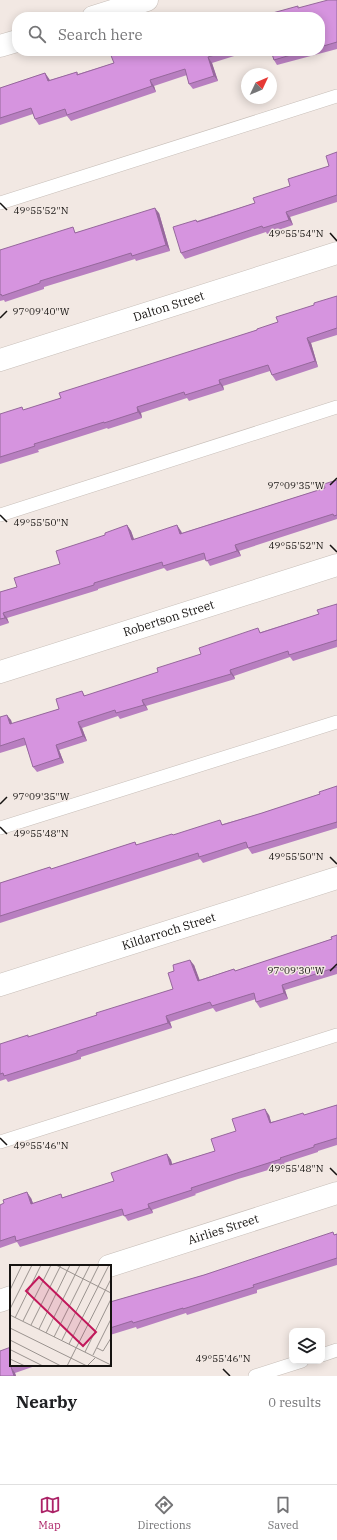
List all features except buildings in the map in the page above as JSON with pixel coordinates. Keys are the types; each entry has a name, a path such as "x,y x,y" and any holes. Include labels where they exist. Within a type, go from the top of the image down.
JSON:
{"street":[{"path":"109,12 147,0"},
{"path":"0,46 12,42"},
{"name":"Dalton Street","path":"0,360 337,253"},
{"name":"Robertson Street","path":"0,672 337,565"},
{"name":"Kildarroch Street","path":"0,985 337,878"},
{"name":"Airlies Street","path":"111,1265 337,1194"},
{"path":"0,1301 10,1297"}],"lane":[{"path":"0,203 337,96"},
{"path":"0,515 337,407"},
{"path":"0,828 337,722"},
{"path":"0,1142 337,1035"},
{"path":"325,1354 337,1350"},
{"path":"255,1376 293,1364"}]}
